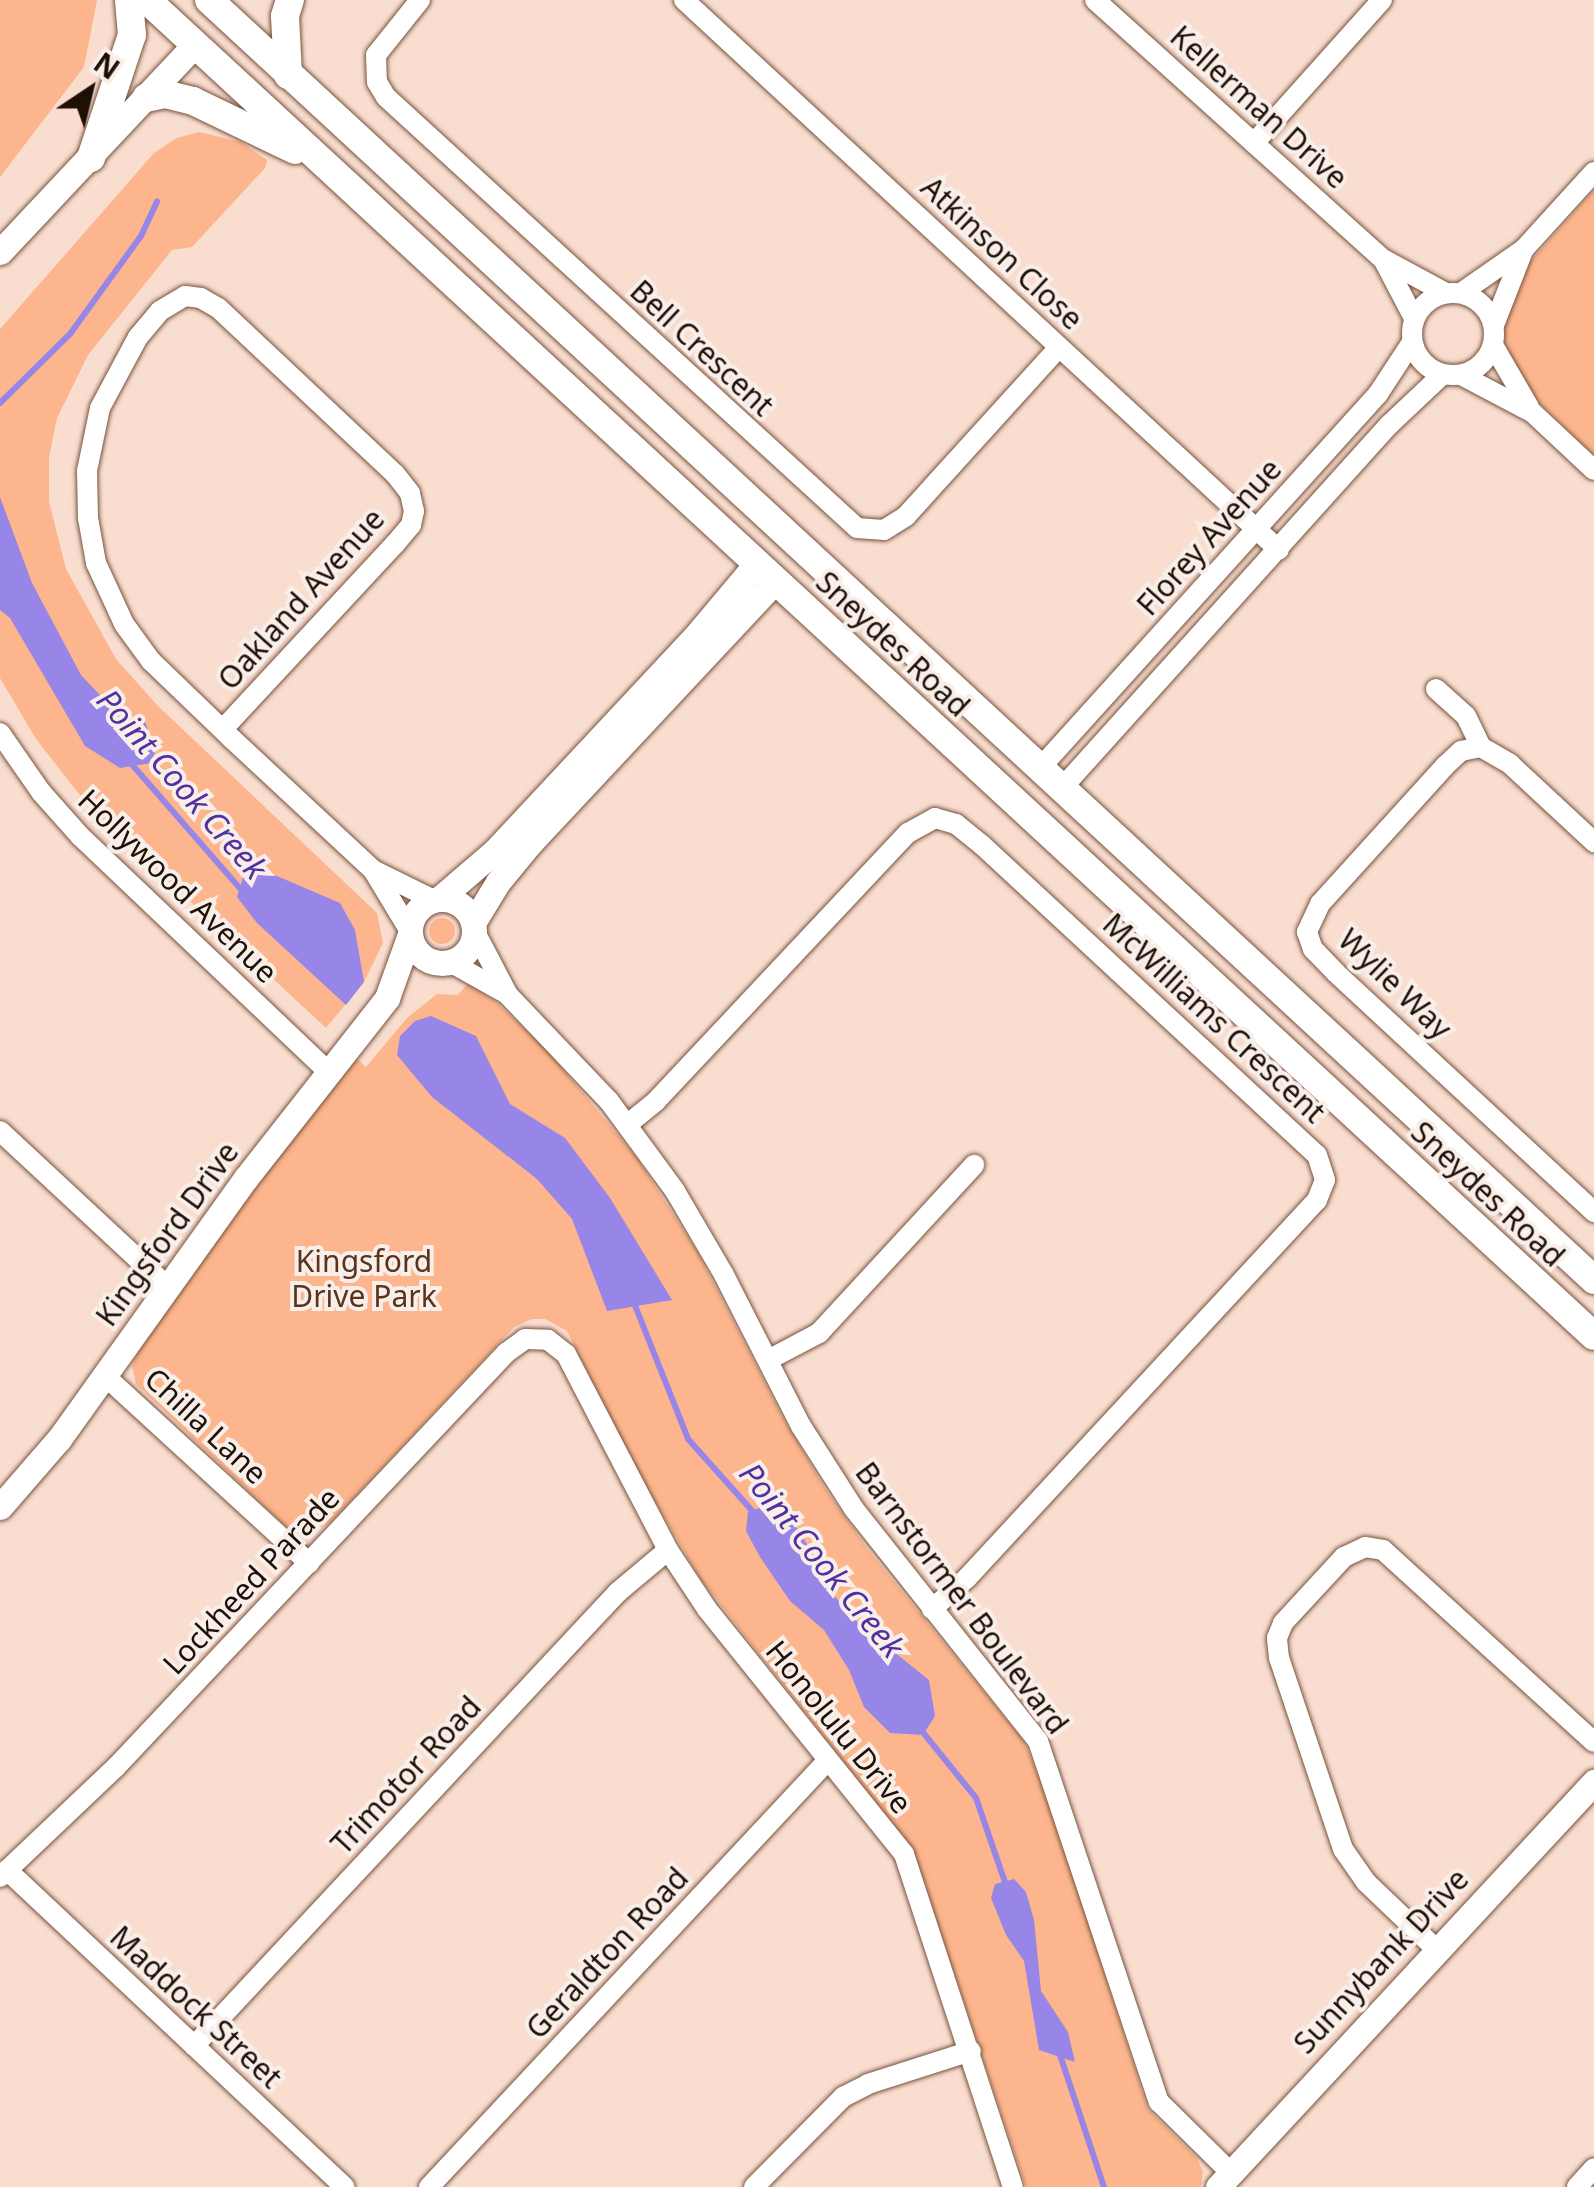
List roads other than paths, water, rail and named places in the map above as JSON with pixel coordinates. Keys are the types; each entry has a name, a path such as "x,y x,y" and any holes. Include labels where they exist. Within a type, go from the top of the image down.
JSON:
{"main road":[{"path":"91,158 132,36 129,0"},
{"name":"Sneydes Road","path":"147,0 1594,1336"},
{"path":"288,74 285,16 290,0"},
{"path":"196,44 224,4"},
{"name":"Sneydes Road","path":"224,4 288,74 1594,1280"},
{"path":"146,98 165,94 193,101 328,166"},
{"path":"767,572 793,540"},
{"path":"1024,809 1041,768"},
{"path":"1024,809 1062,788"}],"street":[{"name":"Bell Crescent","path":"420,0 376,55 377,82 386,97 857,528 884,530 900,521 1059,347"},
{"name":"Atkinson Close","path":"684,0 1279,550"},
{"name":"Kellerman Drive","path":"1095,0 1382,258 1454,293"},
{"path":"1254,143 1382,0"},
{"path":"0,252 196,44"},
{"path":"1594,172 1524,250 1454,293 1433,298 1414,318 1412,342 1423,362 1533,413 1594,470"},
{"path":"1452,375 1481,365 1524,250"},
{"name":"Kellerman Drive","path":"1382,258 1414,318"},
{"path":"1454,293 1482,304 1533,413"},
{"name":"Oakland Avenue","path":"178,298 201,298 395,474 410,493 414,511 405,532 222,729 152,661 124,624 96,563 87,496 94,428 116,371 160,311 178,298"},
{"name":"Florey Avenue","path":"1041,768 1378,394 1412,342"},
{"name":"Florey Avenue","path":"1062,788 1389,425 1452,375"},
{"path":"410,933 417,911 437,900 495,851 699,632 767,572"},
{"path":"222,729 373,870 422,956 445,962 468,950 474,927 498,882 530,842 767,572"},
{"path":"1436,689 1466,716 1481,747 1510,764 1594,842"},
{"name":"Hollywood Avenue","path":"0,733 41,792 80,837 328,1071"},
{"name":"Wylie Way","path":"1481,747 1461,752 1445,766 1320,904 1310,918 1307,932 1321,958 1594,1212"},
{"name":"McWilliams Crescent","path":"628,1124 656,1101 908,833 935,818 956,824 982,846 1317,1155 1325,1180 1318,1200 967,1578 932,1609"},
{"path":"373,870 437,900 463,907 474,927"},
{"name":"Barnstormer Boulevard","path":"474,927 508,995 628,1124 702,1234 835,1481 1038,1741 1160,2102 1224,2179"},
{"name":"Kingsford Drive","path":"387,998 410,933"},
{"name":"Barnstormer Boulevard","path":"445,962 508,995"},
{"name":"Kingsford Drive","path":"0,1507 104,1376 167,1286 387,998 445,962"},
{"path":"0,1131 167,1286"},
{"path":"768,1360 819,1333 974,1166"},
{"name":"Lockheed Parade","path":"4,1874 116,1767 512,1346 532,1338 548,1340"},
{"name":"Honolulu Drive","path":"548,1340 574,1368 668,1550 730,1641 910,1865 1013,2187"},
{"name":"Chilla Lane","path":"104,1376 309,1564"},
{"path":"1436,1950 1366,1882 1343,1849 1278,1658 1276,1638 1283,1623 1344,1557 1365,1547 1383,1550 1594,1742"},
{"name":"Trimotor Road","path":"194,2046 618,1592 668,1550"},
{"name":"Geraldton Road","path":"429,2187 828,1760"},
{"name":"Sunnybank Drive","path":"1224,2179 1594,1782"},
{"name":"Maddock Street","path":"4,1874 344,2187"},
{"path":"754,2187 843,2097 868,2084 971,2051"},
{"path":"1577,2187 1594,2168"}],"waterway":[{"name":"Point Cook Creek","path":"0,403 70,334 141,236 157,202"},
{"name":"Point Cook Creek","path":"128,760 245,894"},
{"name":"Point Cook Creek","path":"634,1303 688,1439 755,1514"},
{"name":"Point Cook Creek","path":"921,1730 976,1798 1007,1888"},
{"name":"Point Cook Creek","path":"1059,2052 1104,2187"}],"park label":[{"name":"Kingsford Drive Park","path":"364,1278"}]}
